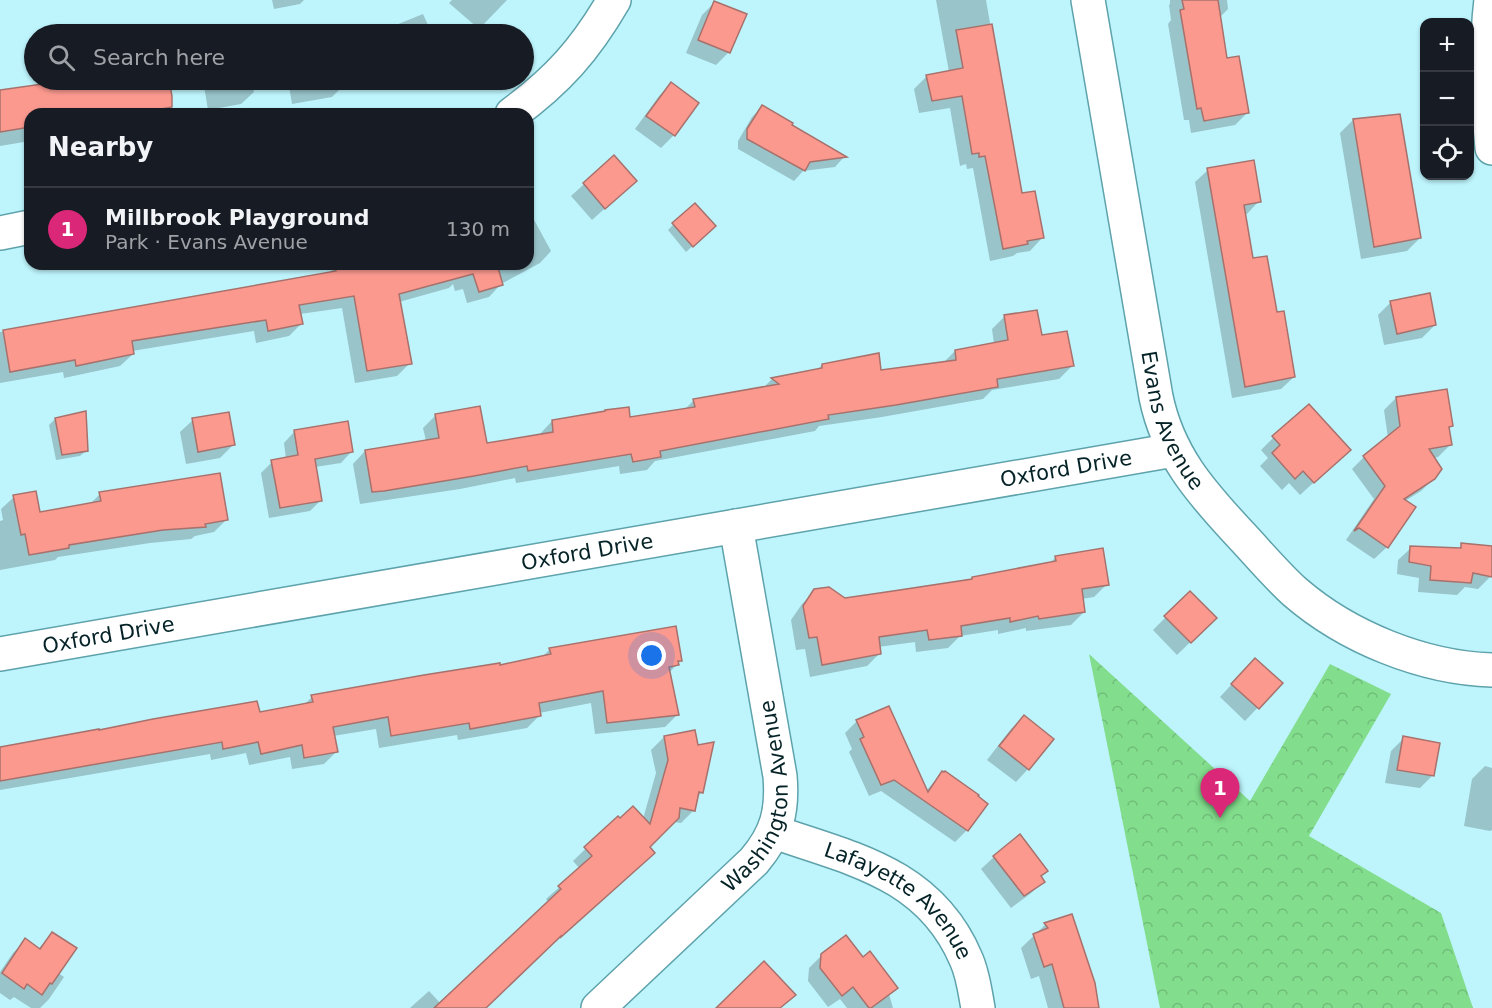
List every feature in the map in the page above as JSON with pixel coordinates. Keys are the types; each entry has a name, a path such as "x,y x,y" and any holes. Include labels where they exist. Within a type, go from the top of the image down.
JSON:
{"street":[{"path":"520,108 552,82 571,63 614,0"},
{"name":"Evans Avenue","path":"1088,0 1156,398 1164,427 1174,450 1188,473 1226,519 1288,585 1323,613 1364,636 1403,653 1432,661 1492,670"},
{"path":"1491,0 1487,81 1492,148"},
{"path":"0,233 24,228"},
{"name":"Oxford Drive","path":"0,654 1174,450"},
{"name":"Washington Avenue","path":"598,1008 748,868 764,850 774,832 780,807 780,776 736,526"},
{"name":"Lafayette Avenue","path":"774,832 882,870 928,902 955,937 967,960 978,1008"}],"green space":[{"path":"1089,654 1250,801 1330,664 1391,694 1309,836 1441,913 1473,1008 1160,1008"}],"building":[{"path":"1182,0 1218,0 1227,58 1239,56 1249,113 1204,121 1201,108 1197,109 1180,10 1184,9"},
{"path":"714,1 747,14 730,53 698,40"},
{"path":"992,24 1022,193 1035,191 1044,238 1003,249 985,156 979,157 979,153 972,154 962,96 932,101 926,75 963,68 956,30"},
{"path":"671,82 699,103 675,136 646,116"},
{"path":"24,87 24,90 171,90 172,107 24,108 24,128 0,132 0,90"},
{"path":"762,105 847,157 810,162 805,171 747,139 747,129"},
{"path":"1400,114 1421,238 1374,247 1353,119"},
{"path":"614,155 637,181 605,209 583,183"},
{"path":"1254,160 1261,202 1244,205 1253,258 1267,256 1277,312 1284,311 1295,377 1245,387 1207,168"},
{"path":"695,203 716,226 693,247 672,223"},
{"path":"499,270 503,285 479,292 473,274 399,294 412,364 367,371 354,296 299,305 303,324 268,331 266,320 132,341 134,354 76,366 75,360 10,372 3,330 336,271"},
{"path":"1430,293 1436,325 1397,334 1390,301"},
{"path":"1037,310 1042,335 1067,331 1074,366 997,379 998,387 828,415 829,419 660,451 661,457 633,462 631,454 528,471 527,466 372,492 365,450 439,438 435,414 480,406 487,443 553,432 552,420 629,407 630,417 695,407 693,399 779,384 771,378 822,368 822,364 879,353 881,370 956,360 955,350 1008,340 1004,315"},
{"path":"1447,389 1453,426 1449,427 1452,445 1429,449 1442,469 1435,479 1404,499 1416,507 1388,548 1359,528 1354,531 1385,486 1363,456 1400,426 1396,397"},
{"path":"1309,404 1351,450 1314,483 1303,471 1295,479 1272,453 1280,445 1272,436"},
{"path":"86,411 88,451 62,455 55,418"},
{"path":"229,412 235,445 198,452 192,418"},
{"path":"348,421 353,452 315,459 322,501 280,508 271,460 298,455 294,430"},
{"path":"220,473 228,520 205,524 206,527 163,530 69,545 69,548 29,555 25,534 21,535 13,495 36,491 40,512 101,501 99,492"},
{"path":"1461,543 1492,546 1492,577 1473,573 1471,583 1430,580 1431,566 1409,562 1410,546 1461,548"},
{"path":"1103,548 1109,585 1082,589 1085,612 1039,619 1038,616 1010,622 1010,618 961,626 962,636 929,640 927,630 879,637 881,654 822,665 817,637 809,638 803,606 814,589 829,587 845,598 972,579 972,577 1056,561 1055,556"},
{"path":"1190,591 1217,618 1191,643 1164,616"},
{"path":"676,626 682,661 678,661 679,665 669,667 679,715 607,723 603,691 539,703 541,716 470,729 469,723 391,736 388,717 333,727 338,752 304,758 302,745 261,754 258,742 223,749 222,742 0,781 0,747 257,701 260,712 313,702 311,695 424,675 500,663 500,665 551,654 549,648"},
{"path":"1255,658 1283,683 1259,709 1231,684"},
{"path":"889,706 928,792 942,771 945,771 988,804 968,831 894,780 881,785 860,739 864,737 856,720"},
{"path":"1024,715 1054,739 1029,770 999,746"},
{"path":"695,730 698,745 714,742 703,793 699,792 695,811 680,808 679,818 650,847 655,853 561,936 486,1008 434,1008 561,889 558,886 592,856 584,847 618,816 620,818 633,806 650,824 668,760 664,736"},
{"path":"1403,736 1440,743 1434,776 1397,770"},
{"path":"1020,834 1048,871 1041,876 1045,882 1024,896 993,856"},
{"path":"1072,914 1095,983 1099,1008 1064,1008 1052,964 1044,967 1033,934 1048,928 1044,923"},
{"path":"52,932 77,948 42,995 27,984 24,989 2,973 25,938 40,949"},
{"path":"846,935 863,957 870,951 898,988 871,1008 853,987 842,996 820,968 821,954"},
{"path":"764,961 796,995 780,1008 716,1008"}],"place":[{"name":"Millbrook Playground","path":"1220,818"}]}
